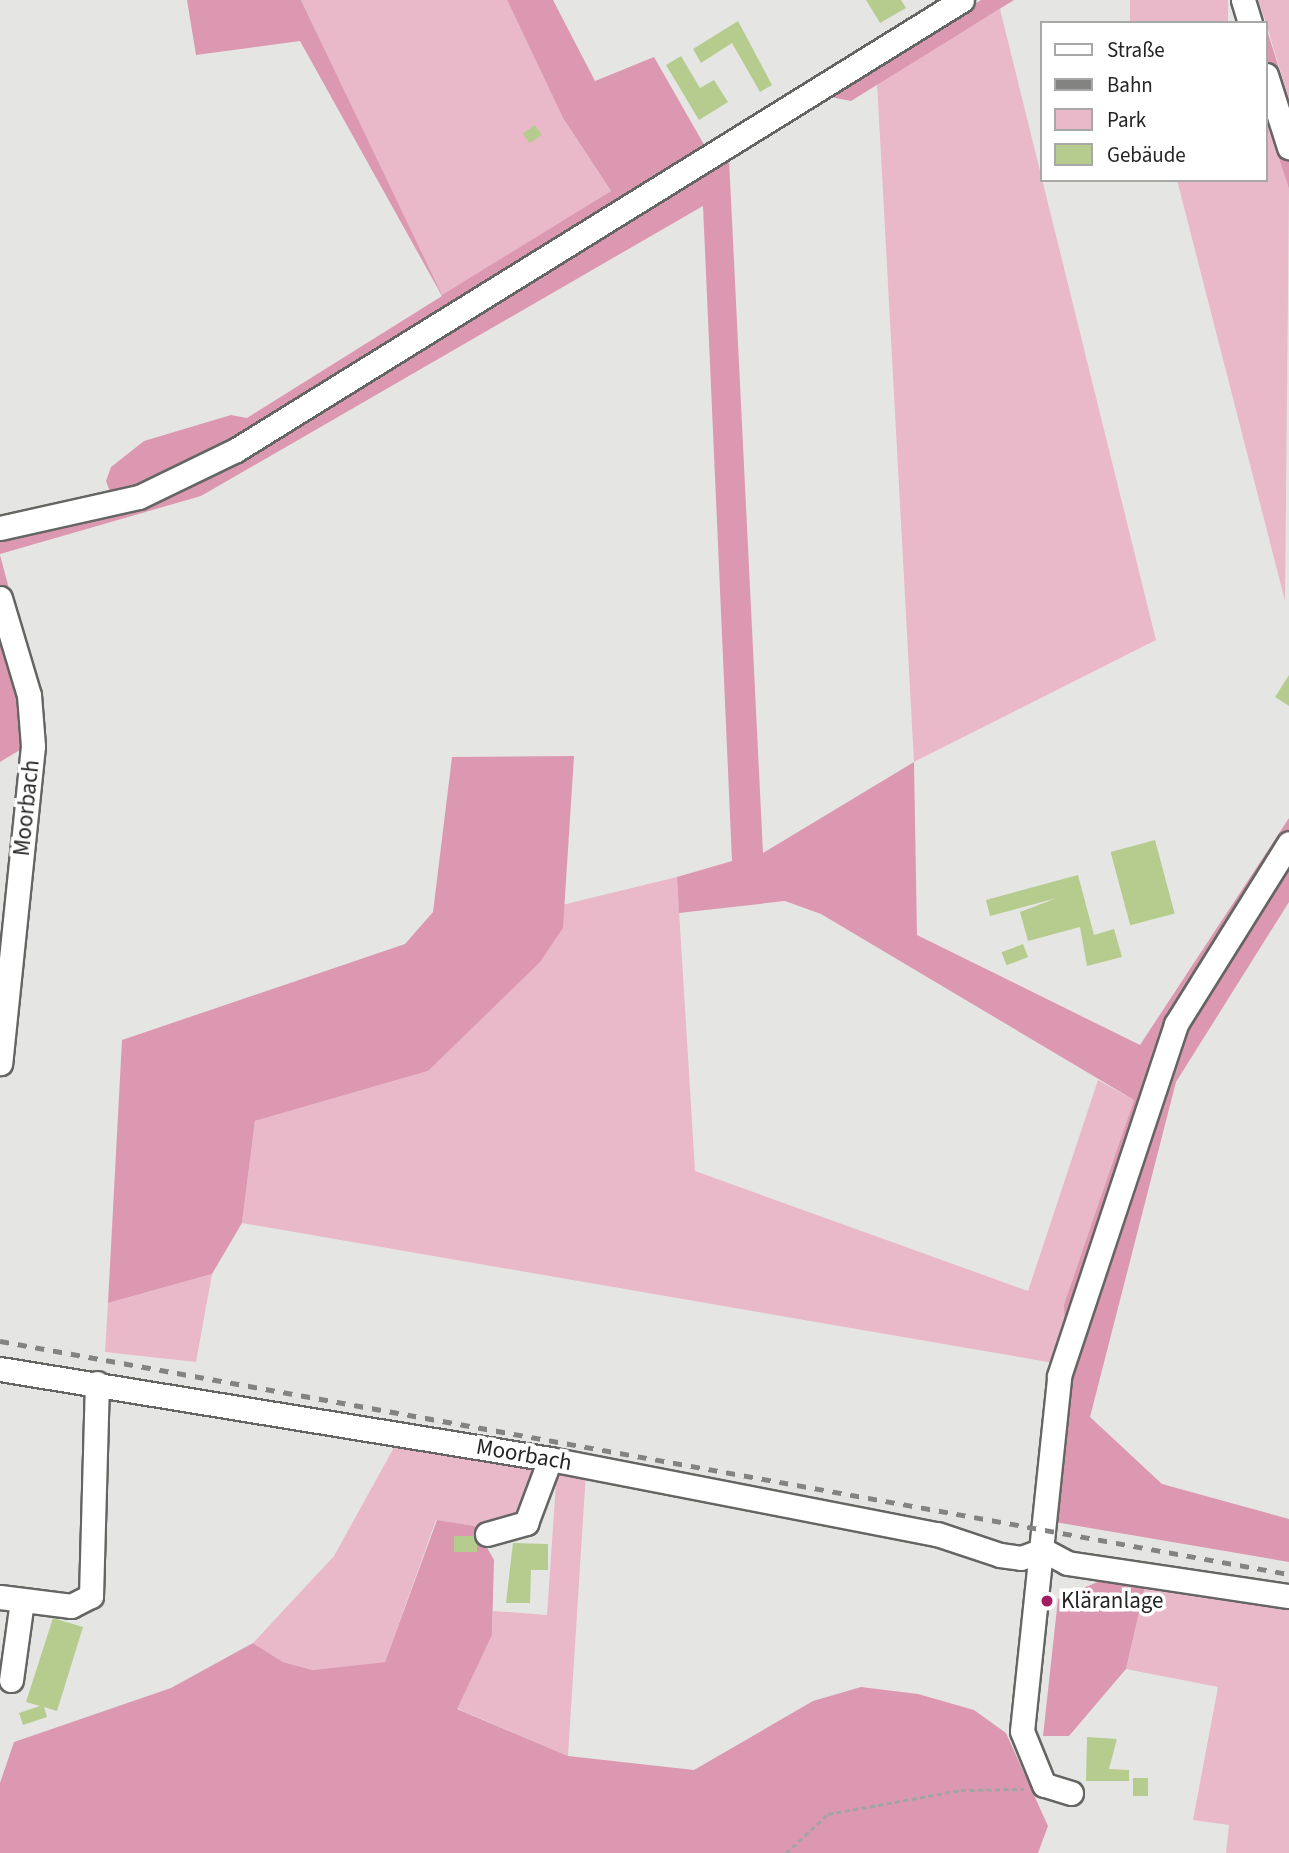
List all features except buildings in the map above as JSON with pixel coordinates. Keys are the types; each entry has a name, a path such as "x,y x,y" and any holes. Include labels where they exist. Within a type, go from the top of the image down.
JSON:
{"street":[{"path":"0,528 139,496 225,455 962,0"},
{"path":"1243,0 1249,21"},
{"path":"1268,81 1289,147"},
{"name":"Moorbach","path":"0,598 29,695 33,746 0,1063"},
{"path":"1070,1793 1044,1785 1035,1769 1022,1731 1043,1550 1046,1464 1059,1376 1176,1024 1289,843"},
{"name":"Moorbach","path":"0,1369 550,1459 937,1534 1000,1555 1021,1558 1043,1550"},
{"path":"11,1680 11,1599 71,1606 91,1596 97,1383"},
{"path":"487,1534 526,1523 550,1459"},
{"path":"1043,1550 1067,1563 1289,1596"}],"path":[{"path":"786,1853 828,1814 961,1790 1035,1789 1035,1769"}],"green space":[{"path":"301,0 507,0 563,118 611,191 442,296"},
{"path":"1130,0 1228,0 1228,21 1130,21"},
{"path":"1258,0 1289,0 1289,100 1268,30 1268,21 1265,21"},
{"path":"1000,9 1040,171 1040,182 1043,182 1156,640 914,762 877,82"},
{"path":"1268,125 1289,189 1285,601 1178,182 1268,182"},
{"path":"677,877 695,1171 1028,1291 1098,1080 1134,1100 1065,1305 1066,1334 1054,1363 242,1223 255,1121 428,1071 562,928 562,905"},
{"path":"212,1274 196,1362 105,1352 108,1303"},
{"path":"397,1442 540,1464 519,1518 475,1526 436,1520 385,1662 314,1670 283,1662 253,1643 334,1556"},
{"path":"557,1468 586,1472 568,1756 456,1708 492,1635 493,1611 547,1615"},
{"path":"1147,1578 1289,1606 1289,1853 1226,1853 1229,1825 1193,1820 1218,1687 1126,1669"}],"shaded area":[{"path":"187,0 301,0 442,295 611,191 563,118 507,0 553,0 595,81 654,57 706,148 729,159 763,853 914,762 917,935 1140,1045 1289,818 1289,902 1176,1082 1090,1417 1162,1484 1289,1519 1289,1562 1043,1520 1068,1371 1064,1305 1134,1100 821,914 785,901 679,913 677,877 732,861 703,206 201,496 0,554 0,516 112,497 106,481 111,467 144,441 231,415 247,418 442,296 300,41 196,55"},
{"path":"981,0 1014,0 851,101 825,96"},
{"path":"1268,33 1289,100 1289,189 1268,125"},
{"path":"0,555 37,693 28,745 0,762"},
{"path":"574,756 563,928 540,962 428,1071 255,1121 242,1223 212,1274 108,1303 122,1040 405,944 433,912 452,757"},
{"path":"437,1520 475,1526 494,1560 492,1635 457,1709 568,1756 694,1770 813,1701 861,1687 918,1694 974,1710 1006,1733 1048,1826 1038,1853 0,1853 0,1783 14,1742 171,1688 253,1643 283,1662 313,1670 385,1662"},
{"path":"1109,1577 1147,1578 1126,1669 1069,1736 1043,1736 1058,1599"}],"railway":[{"path":"0,1341 1289,1574"}],"place":[{"name":"Kläranlage","path":"1047,1601"}]}
